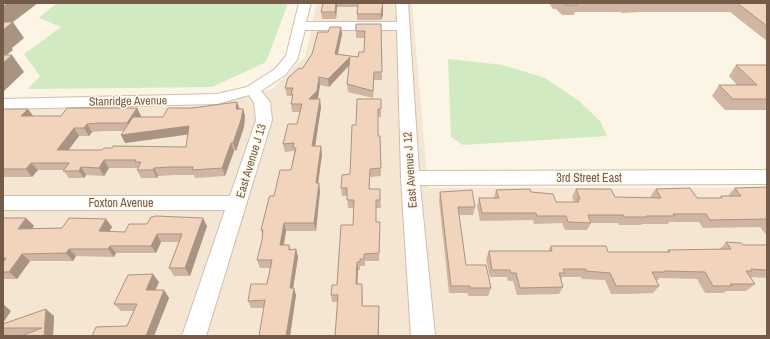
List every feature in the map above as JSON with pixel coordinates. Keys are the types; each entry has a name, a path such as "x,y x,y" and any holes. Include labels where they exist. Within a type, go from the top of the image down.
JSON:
{"street":[{"path":"252,90 280,72 292,57 301,26 305,3"},
{"name":"East Avenue J 12","path":"402,3 410,178 423,336"},
{"path":"301,26 403,26"},
{"name":"Stanridge Avenue","path":"3,104 217,99 252,90"},
{"name":"East Avenue J 13","path":"194,336 264,120 262,102 252,90"},
{"name":"3rd Street East","path":"410,178 767,177"},
{"name":"Foxton Avenue","path":"3,203 238,203"}],"shaded area":[{"path":"317,3 412,3 428,188 767,188 767,336 3,336 3,110 214,106 272,89 305,57"}],"green space":[{"path":"57,3 288,3 266,62 212,87 28,89 40,76 24,54 61,27 39,18"},
{"path":"448,59 503,65 545,78 579,101 600,121 607,136 463,145 451,137"}],"building":[{"path":"323,3 336,3 335,12 321,12"},
{"path":"358,3 383,3 381,14 357,14"},
{"path":"563,3 577,3 577,5 565,5"},
{"path":"737,3 764,3 767,5 767,26"},
{"path":"3,22 13,22 3,30"},
{"path":"356,24 381,24 382,72 374,72 373,91 347,84 350,57 328,79 319,77 317,91 309,99 320,99 312,146 321,146 316,183 319,183 314,223 284,223 280,245 289,245 289,250 296,249 290,288 294,288 286,336 259,336 265,300 248,301 251,284 267,284 272,260 257,260 262,240 263,230 261,230 269,198 270,196 274,196 280,170 291,170 296,148 293,148 294,143 283,144 288,124 297,124 302,104 291,104 293,94 291,94 293,88 285,88 288,78 299,68 302,69 312,54 318,32 328,32 330,27 341,27 335,54 358,57 359,52 364,52 365,31 356,31"},
{"path":"3,55 12,55 3,63"},
{"path":"736,65 767,65 767,99 733,99 719,85 757,85"},
{"path":"357,99 381,99 381,109 378,109 378,136 380,136 381,168 370,169 369,189 380,189 380,200 376,200 376,222 380,222 379,253 364,254 364,259 360,259 360,262 357,262 356,284 362,284 362,306 379,306 378,336 335,336 338,295 331,295 332,285 337,285 341,225 353,225 354,200 347,200 347,188 341,188 342,175 350,174 352,125 356,125"},
{"path":"237,102 236,109 243,109 241,120 222,168 192,170 193,167 170,167 154,168 153,170 137,170 141,162 135,162 136,160 104,160 99,168 81,167 79,171 63,171 69,163 31,163 26,169 3,169 3,109 28,109 21,116 61,116 67,108 137,108 127,123 87,124 84,128 74,128 57,150 102,150 104,148 112,148 113,146 186,147 189,126 121,135 133,117 163,117 168,108 192,108"},
{"path":"767,187 767,219 710,220 706,214 673,214 674,216 646,216 647,217 588,215 591,223 568,222 566,216 537,216 536,213 482,213 479,198 499,198 496,190 530,189 531,192 553,194 556,202 579,202 577,199 580,199 576,189 611,189 615,197 661,198 656,189 690,188 697,198 722,198 721,196 741,196 735,188"},
{"path":"472,190 475,207 458,207 466,265 486,265 491,288 451,286 440,192"},
{"path":"151,217 203,218 185,268 169,268 182,234 157,234 151,246 110,246 108,249 69,249 66,253 22,254 9,272 3,272 3,262 6,258 3,258 3,218 26,218 18,229 62,228 69,218 106,219 99,231 125,232 129,224 147,224"},
{"path":"726,242 741,243 743,245 767,245 767,270 751,269 752,271 746,271 755,284 713,286 705,272 664,271 652,272 659,286 616,286 610,273 586,271 586,269 563,269 565,273 559,273 563,287 520,288 516,273 511,273 510,270 492,270 489,251 552,251 551,246 606,246 608,252 670,252 668,250 731,249"},
{"path":"153,274 146,290 164,290 146,336 92,336 96,327 127,326 137,304 114,304 128,275"},
{"path":"46,309 44,336 21,336 42,328 3,328 3,324"}]}
